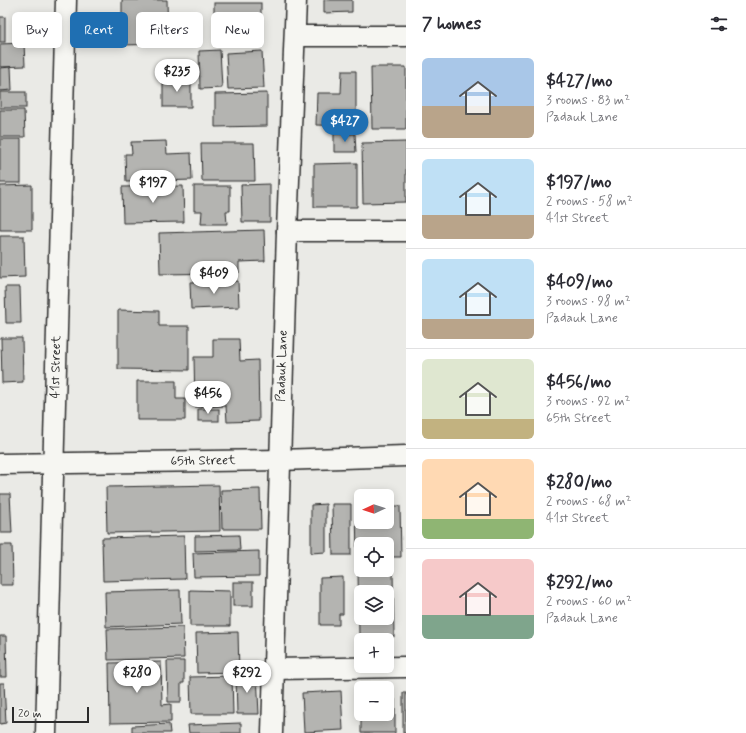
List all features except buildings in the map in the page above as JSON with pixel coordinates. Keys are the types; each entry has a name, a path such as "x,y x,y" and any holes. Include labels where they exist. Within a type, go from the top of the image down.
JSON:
{"street":[{"name":"41st Street","path":"46,733 66,0"},
{"name":"Padauk Lane","path":"272,733 279,460 296,36 296,0"},
{"path":"296,36 406,36"},
{"path":"287,231 406,231"},
{"name":"65th Street","path":"0,464 279,460 406,456"},
{"path":"273,669 406,667"}]}
